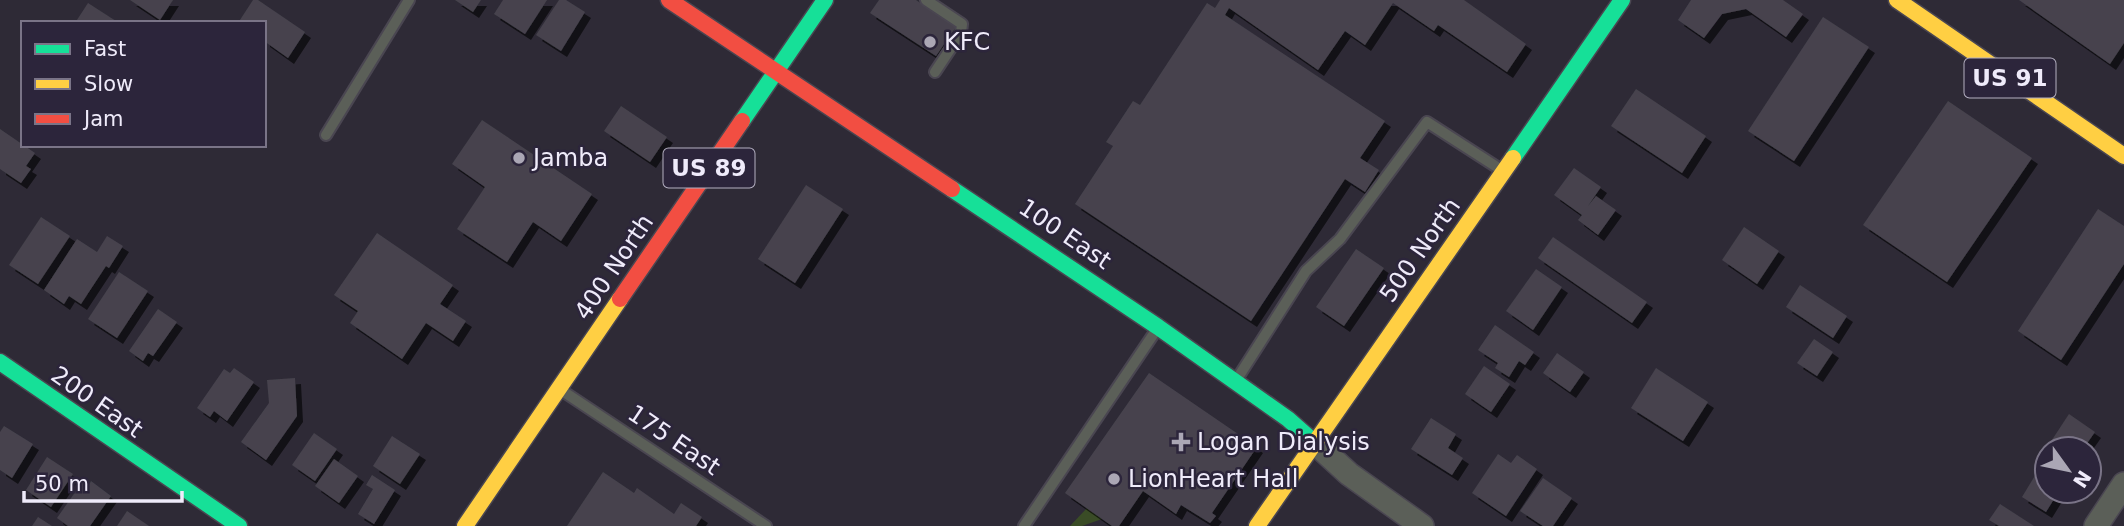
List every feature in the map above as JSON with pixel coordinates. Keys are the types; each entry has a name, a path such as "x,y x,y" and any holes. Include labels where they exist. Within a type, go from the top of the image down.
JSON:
{"street":[{"name":"100 East","path":"669,0 1158,327 1288,419 1349,474 1422,526"},
{"name":"400 North","path":"465,526 825,0"},
{"name":"500 North","path":"1257,526 1622,0"},
{"name":"US 91","path":"1896,0 2124,156"},
{"name":"200 East","path":"0,362 239,526"},
{"path":"2096,526 2124,484"}],"lane":[{"path":"326,135 409,0"},
{"path":"926,0 962,24 961,33 935,72"},
{"path":"1235,382 1306,271 1340,239 1427,122 1503,170"},
{"path":"1024,526 1158,327"},
{"name":"175 East","path":"559,388 766,526"}],"green space":[{"path":"1087,508 1102,519 1082,526 1070,526"}],"building":[{"path":"130,0 173,0 160,20"},
{"path":"253,0 258,0 305,32 288,58 266,42 266,21 239,21"},
{"path":"455,0 481,0 473,12"},
{"path":"503,0 547,0 525,34 494,14"},
{"path":"559,0 566,0 585,12 561,51 536,35"},
{"name":"KFC","path":"879,0 916,0 956,27 936,56 870,13"},
{"path":"1220,0 1464,0 1526,44 1507,72 1438,25 1434,31 1393,3 1365,45 1345,31 1318,70 1229,8 1225,15 1385,121 1360,158 1379,170 1365,192 1345,179 1251,321 1075,204 1113,146 1106,142 1133,101 1140,105 1207,3 1215,8"},
{"path":"1691,0 1783,0 1803,14 1786,37 1746,9 1722,14 1704,38 1678,20"},
{"path":"2019,0 2124,0 2124,43 2110,64"},
{"path":"88,3 116,21 76,21"},
{"path":"1823,17 1869,47 1794,161 1748,131"},
{"path":"1636,89 1706,136 1682,173 1611,126"},
{"path":"1948,101 2032,158 1947,282 1863,225"},
{"path":"621,106 667,137 650,162 604,131"},
{"path":"482,120 592,194 561,241 533,222 507,262 457,229 485,187 452,164"},
{"path":"0,129 21,143 21,147 35,153 26,166 31,169 21,183 0,169"},
{"path":"1574,168 1601,187 1588,206 1596,196 1616,210 1598,235 1578,220 1582,215 1554,195"},
{"path":"806,185 843,209 795,283 758,259"},
{"path":"2098,209 2124,226 2124,264 2061,360 2018,331"},
{"path":"41,217 70,236 38,284 9,265"},
{"path":"1744,227 1779,251 1757,284 1722,260"},
{"path":"377,233 453,285 440,304 466,321 453,341 426,323 402,359 350,323 358,311 334,295"},
{"path":"107,236 123,246 81,304 69,296 64,304 44,290 77,239 97,252"},
{"path":"1553,237 1647,302 1632,323 1538,258"},
{"path":"1356,249 1384,268 1344,326 1316,307"},
{"path":"1536,269 1562,287 1533,330 1506,311"},
{"path":"119,272 148,291 117,338 88,319"},
{"path":"1800,285 1847,316 1833,338 1786,307"},
{"path":"158,309 177,322 153,356 148,353 143,361 129,351"},
{"path":"1495,325 1534,352 1525,365 1519,361 1509,377 1495,368 1498,363 1478,350"},
{"path":"1814,339 1833,352 1817,376 1797,363"},
{"path":"1557,353 1584,372 1570,392 1543,373"},
{"path":"1484,366 1510,384 1491,412 1465,394"},
{"path":"234,368 254,382 227,421 214,411 210,417 197,408 224,369 230,373"},
{"path":"1656,368 1708,402 1683,441 1631,408"},
{"name":"Logan Dialysis","path":"1149,373 1257,447 1212,513 1216,516 1210,523 1181,505 1176,514 1143,491 1119,526 1112,526 1065,493"},
{"path":"295,378 297,416 266,460 241,442 269,403 267,380"},
{"path":"2069,414 2095,432 2093,435 2055,435"},
{"path":"1431,418 1456,434 1448,448 1463,458 1452,475 1411,449"},
{"path":"4,426 33,444 12,478 0,470 0,432"},
{"path":"314,433 337,449 315,481 292,465"},
{"path":"392,436 420,454 400,484 373,466"},
{"path":"1498,454 1511,463 1517,455 1537,469 1506,516 1472,493"},
{"path":"47,457 73,474 51,507 26,490"},
{"path":"334,459 358,476 339,503 315,486"},
{"path":"603,472 634,493 637,488 674,514 681,503 702,517 696,526 567,526"},
{"path":"372,475 395,490 374,524 358,514 373,489 366,485"},
{"path":"1543,478 1572,498 1553,526 1543,526 1520,511"},
{"path":"2033,479 2033,504 2022,497"},
{"path":"83,481 89,485 91,481 111,496 90,526 68,526 57,518"},
{"path":"2000,504 2034,526 1999,526 1989,520"},
{"path":"2035,505 2050,505 2046,512"},
{"path":"127,511 149,526 117,526"},
{"path":"38,517 52,526 32,526"}],"traffic: fast":[{"path":"742,121 825,0"},
{"path":"1513,158 1622,0"},
{"path":"952,189 1158,327 1288,419 1314,442"},
{"path":"0,362 239,526"}],"traffic: slow":[{"path":"1897,0 2124,156"},
{"path":"1257,526 1513,158"},
{"path":"465,526 620,299"}],"traffic: jam":[{"path":"669,0 952,189"},
{"path":"620,299 742,121"}],"place":[{"name":"KFC","path":"930,42"},
{"name":"Jamba","path":"519,158"},
{"name":"Logan Dialysis","path":"1181,442"},
{"name":"LionHeart Hall","path":"1114,479"}]}
